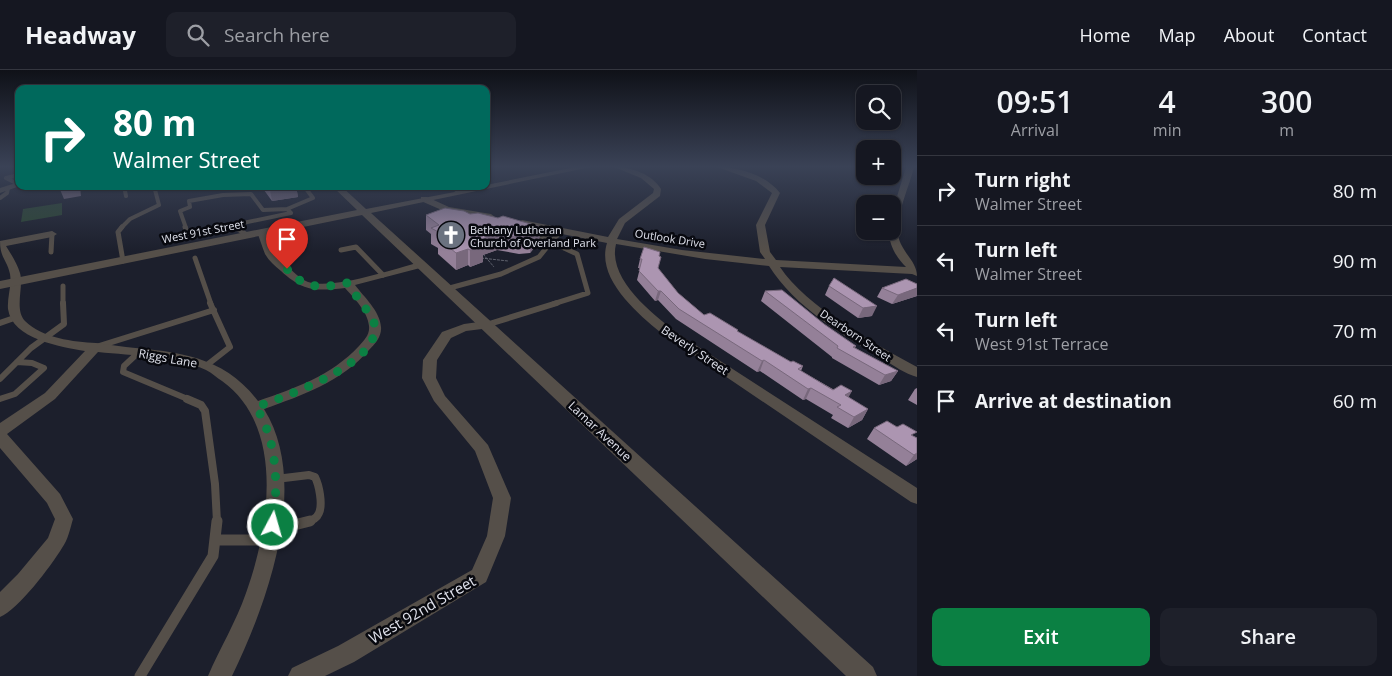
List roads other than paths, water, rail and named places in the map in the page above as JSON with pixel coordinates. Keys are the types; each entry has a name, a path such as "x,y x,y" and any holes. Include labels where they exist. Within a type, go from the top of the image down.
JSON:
{"street":[{"name":"Lamar Avenue","path":"346,195 864,676"},
{"name":"West 91st Street","path":"8,284 247,235 265,237 364,212 444,195"},
{"path":"612,240 614,233 626,218 655,195"},
{"name":"Dearborn Street","path":"775,195 761,221 760,230 762,242 770,263 790,284 833,322 917,373"},
{"path":"903,195 892,236 900,255 916,272"},
{"path":"424,199 447,209 498,218"},
{"name":"Outlook Drive","path":"516,222 704,256 770,263 916,272"},
{"path":"17,317 8,284 12,264 0,244 52,234"},
{"path":"265,237 271,256 297,280 308,285 323,287 347,283 420,265"},
{"name":"Beverly Street","path":"612,240 609,254 616,276 626,291 655,322 676,338 917,497"},
{"path":"256,407 326,379 348,365 372,339 376,330 374,321 347,283"},
{"name":"Riggs Lane","path":"17,317 27,329 62,342 176,356 207,365 234,380 247,393 256,407 270,439 276,468 276,505 272,532 260,583 240,637 220,676"},
{"name":"West 92nd Street","path":"300,676 346,654 479,576 496,536 502,498 482,449 439,398 430,378 430,360 446,335 464,328 486,325"},
{"path":"0,431 50,396 96,347"},
{"path":"0,438 54,499 64,519 56,542 25,581 0,607"}],"lane":[{"path":"123,260 118,232 120,228 125,223 160,205 157,195"},
{"path":"222,195 189,201 190,207 180,211 188,234 291,213 287,209"},
{"path":"252,195 263,210 287,209 313,198 311,195"},
{"path":"233,225 247,235"},
{"path":"446,289 501,274 539,257 561,231"},
{"path":"486,325 588,293 577,254 552,241 523,233"},
{"path":"52,234 52,252"},
{"path":"265,237 288,242"},
{"path":"340,250 356,247 383,275"},
{"path":"195,258 230,347 207,365"},
{"path":"0,379 45,337 64,324 63,286"},
{"path":"96,347 214,310"},
{"path":"0,322 17,317"},
{"path":"139,352 124,366 123,372 201,405 205,411 217,514 218,540 214,556 140,676"},
{"path":"0,399 16,394 44,368 32,363 17,362"},
{"path":"218,540 246,541 315,518 320,508 316,477 309,475 276,479"}],"place":[{"name":"Bethany Lutheran Church of Overland Park","path":"451,235"}]}
